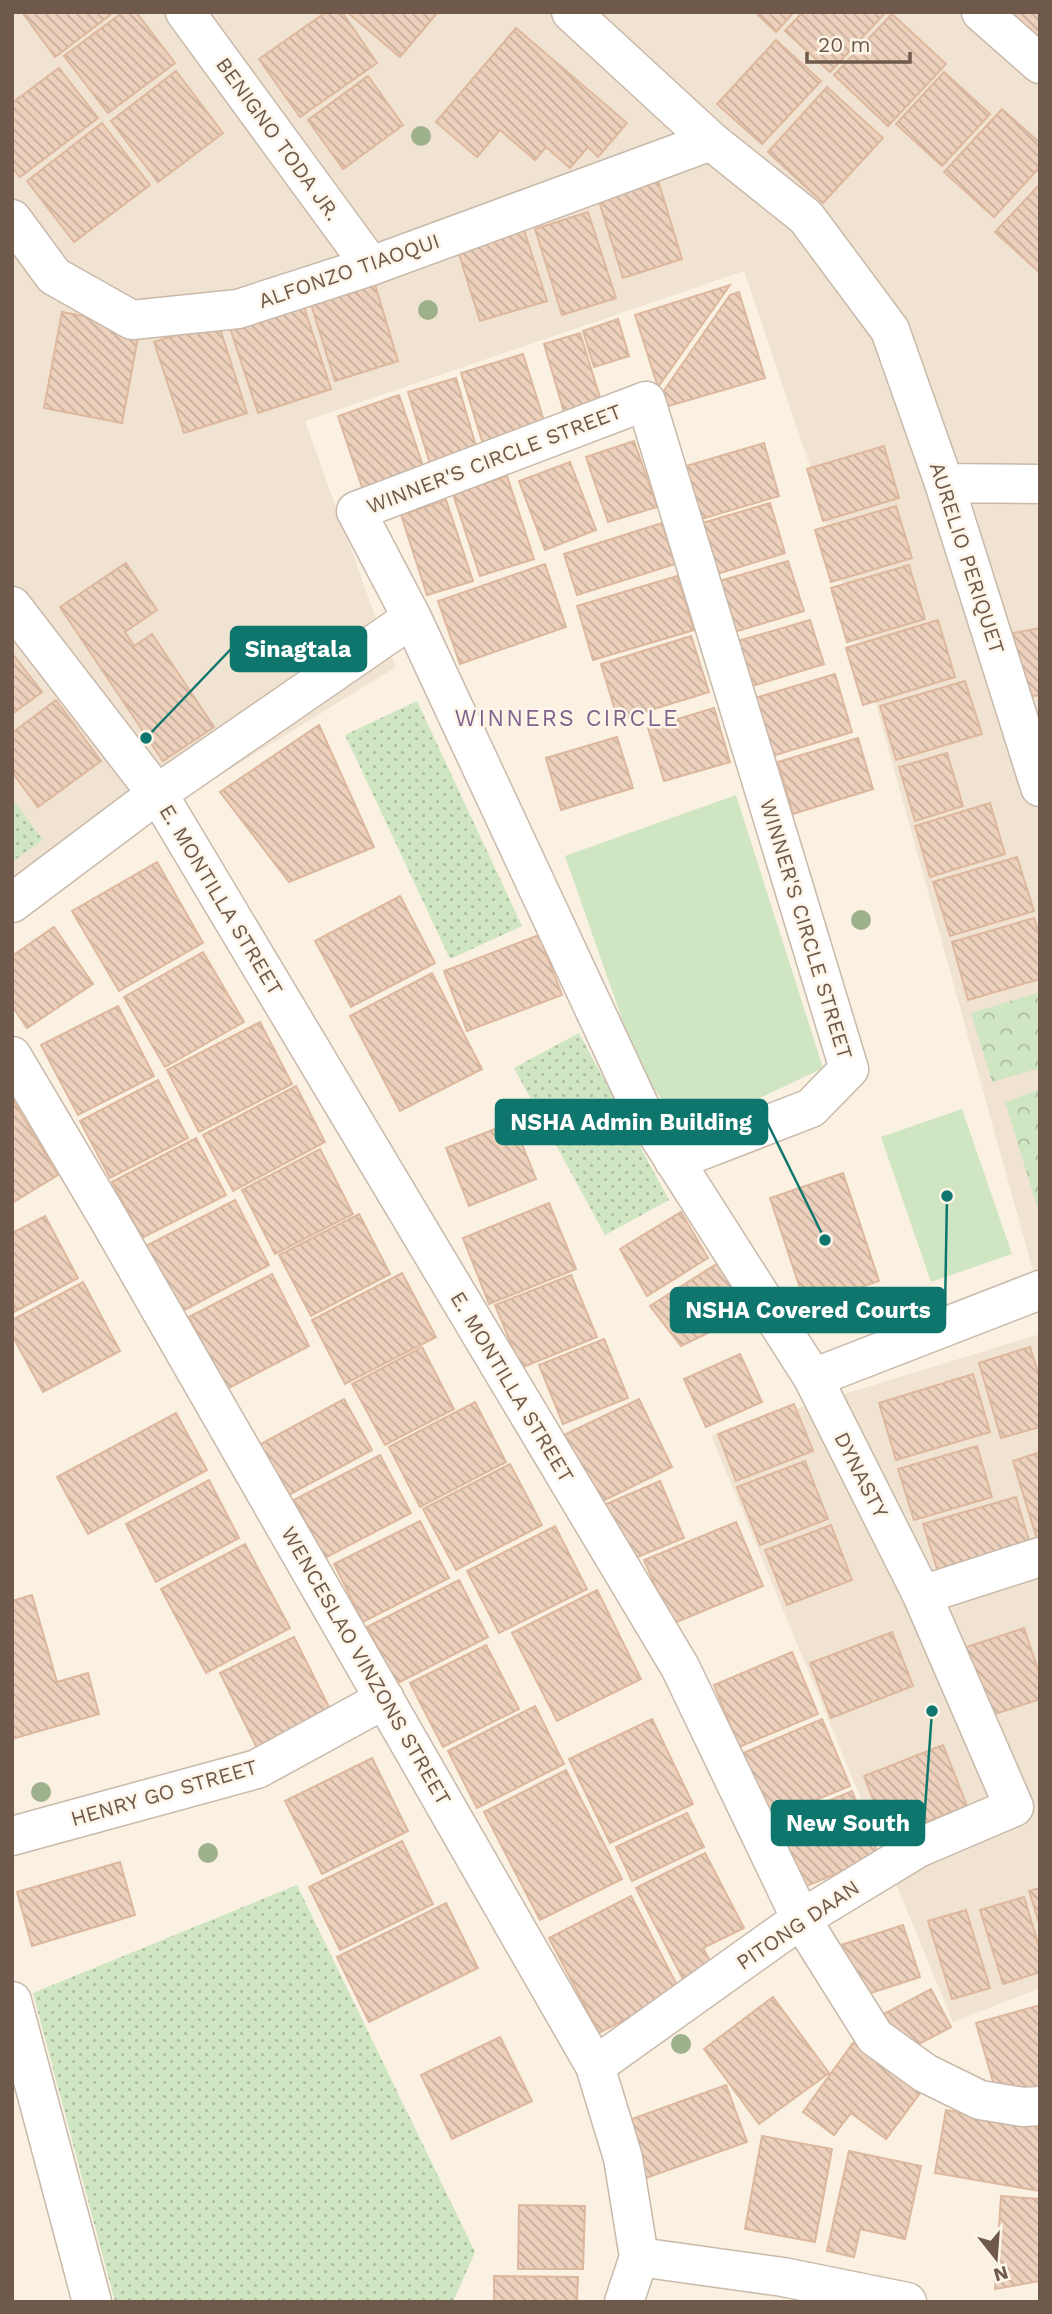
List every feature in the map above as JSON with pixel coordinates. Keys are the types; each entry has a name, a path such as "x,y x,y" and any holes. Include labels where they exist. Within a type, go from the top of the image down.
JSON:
{"street":[{"name":"BENIGNO TODA JR.","path":"185,12 371,266"},
{"name":"AURELIO PERIQUET","path":"571,12 711,141 806,217 890,330 1028,709 1040,787"},
{"path":"981,12 1040,64"},
{"name":"ALFONZO TIAOQUI","path":"12,219 54,276 132,320 238,309 371,266 711,141"},
{"name":"WINNER'S CIRCLE STREET","path":"646,401 849,1069 811,1108 674,1161 639,1105 412,618 356,511 646,401"},
{"path":"944,482 1040,484"},
{"name":"E. MONTILLA STREET","path":"12,606 158,794 680,1667 801,1919 875,2037 925,2073 980,2100 1023,2107 1040,2106"},
{"path":"12,903 158,794 412,618"},
{"name":"WENCESLAO VINZONS STREET","path":"12,1056 115,1229 595,2066 623,2158 639,2257 624,2302"},
{"name":"DYNASTY","path":"674,1161 813,1378 1027,1809"},
{"path":"813,1378 1040,1290"},
{"path":"922,1595 1040,1557"},
{"name":"HENRY GO STREET","path":"12,1836 257,1769 385,1699"},
{"name":"PITONG DAAN","path":"595,2066 801,1919 918,1848 1027,1809"},
{"path":"12,2001 92,2302"},
{"path":"639,2257 783,2277 906,2302"}],"shaded area":[{"path":"12,12 1040,12 1040,1296 809,463 744,271 305,421 383,638 396,667 165,809 12,916"},
{"path":"1040,1334 1040,1988 953,2022 711,1435"}],"green space":[{"path":"417,701 522,926 450,959 345,735"},
{"path":"736,795 823,1068 686,1133 639,1068 565,856"},
{"path":"12,798 43,840 12,862"},
{"path":"1040,992 1040,1068 992,1082 971,1013"},
{"path":"579,1033 669,1200 605,1235 514,1068"},
{"path":"1040,1089 1040,1216 1005,1102"},
{"path":"962,1109 1012,1254 931,1282 881,1137"},
{"path":"297,1885 475,2252 453,2302 115,2302 33,1993"}],"building":[{"path":"22,12 114,12 55,57"},
{"path":"123,12 136,12 175,63 108,113 64,56"},
{"path":"326,12 342,12 377,63 300,117 259,59"},
{"path":"347,12 438,12 400,57"},
{"path":"755,12 794,12 776,32"},
{"path":"803,12 886,12 830,72 785,31"},
{"path":"991,12 1040,12 1040,33 1028,46"},
{"path":"892,14 946,64 888,126 834,75"},
{"path":"516,28 627,123 598,157 588,147 570,168 546,147 535,160 500,130 477,157 436,122"},
{"path":"776,40 821,81 762,144 717,104"},
{"path":"59,68 98,118 20,177 12,167 12,103"},
{"path":"176,71 223,133 158,182 111,121"},
{"path":"944,72 990,114 942,166 896,124"},
{"path":"368,76 403,125 343,169 308,120"},
{"path":"827,87 883,138 823,203 768,152"},
{"path":"1002,109 1040,143 1040,167 994,217 944,172"},
{"path":"102,123 150,185 74,242 27,181"},
{"path":"657,177 682,259 623,278 597,195"},
{"path":"1040,184 1040,273 995,232"},
{"path":"588,212 616,298 562,315 535,229"},
{"path":"524,230 547,301 480,321 458,251"},
{"path":"373,278 398,361 335,381 309,298"},
{"path":"730,285 658,387 635,315"},
{"path":"739,292 765,378 665,407 661,395 730,295"},
{"path":"302,301 331,389 258,413 229,325"},
{"path":"62,312 140,327 122,423 44,408"},
{"path":"618,319 629,356 594,367 583,331"},
{"path":"218,322 247,413 184,433 154,342"},
{"path":"580,333 603,407 566,419 544,344"},
{"path":"523,354 545,424 483,444 461,373"},
{"path":"456,378 478,453 431,467 408,392"},
{"path":"399,395 426,475 365,496 338,416"},
{"path":"634,441 657,507 608,522 586,457"},
{"path":"764,443 779,496 698,520 683,467"},
{"path":"884,446 899,498 823,521 807,469"},
{"path":"570,462 596,530 545,550 519,481"},
{"path":"507,476 534,559 480,576 453,494"},
{"path":"446,500 473,581 427,595 401,515"},
{"path":"770,503 785,553 714,575 699,524"},
{"path":"896,506 912,558 831,582 815,530"},
{"path":"662,523 675,564 577,595 564,554"},
{"path":"788,561 804,611 731,633 716,582"},
{"path":"126,563 157,610 125,632 134,646 152,634 214,727 163,761 60,607"},
{"path":"545,564 566,627 460,664 438,601"},
{"path":"909,565 925,619 847,642 831,588"},
{"path":"677,576 694,630 593,660 577,606"},
{"path":"810,620 824,664 752,686 738,641"},
{"path":"938,620 955,677 863,705 846,648"},
{"path":"1040,628 1040,695 1024,697 1013,633"},
{"path":"691,636 709,692 618,720 601,664"},
{"path":"12,653 42,692 12,714"},
{"path":"835,674 852,732 772,756 755,698"},
{"path":"965,681 982,734 896,760 880,706"},
{"path":"56,700 101,761 38,807 12,772 12,733"},
{"path":"714,708 730,762 664,781 648,728"},
{"path":"319,725 374,847 289,882 220,792"},
{"path":"617,737 633,788 561,810 546,758"},
{"path":"858,738 873,789 793,814 778,762"},
{"path":"947,753 963,806 915,821 899,767"},
{"path":"990,803 1005,854 930,877 915,826"},
{"path":"1017,857 1034,911 950,936 933,882"},
{"path":"157,862 203,943 119,991 72,911"},
{"path":"400,896 435,963 351,1007 315,941"},
{"path":"1034,918 1040,937 1040,979 968,1000 952,942"},
{"path":"54,927 93,984 27,1028 12,1006 12,956"},
{"path":"539,935 562,995 467,1031 444,971"},
{"path":"203,952 244,1022 165,1067 124,997"},
{"path":"432,973 482,1069 400,1111 350,1016"},
{"path":"118,1006 154,1076 78,1115 41,1045"},
{"path":"260,1022 292,1084 199,1132 167,1070"},
{"path":"158,1080 188,1138 110,1178 80,1121"},
{"path":"296,1086 325,1142 233,1191 203,1135"},
{"path":"12,1101 58,1175 12,1203"},
{"path":"513,1122 536,1179 469,1206 446,1148"},
{"path":"196,1138 226,1195 142,1238 112,1182"},
{"path":"320,1149 353,1214 275,1254 242,1190"},
{"path":"843,1173 879,1281 806,1306 770,1198"},
{"path":"235,1200 269,1265 181,1312 146,1246"},
{"path":"549,1203 576,1269 489,1304 463,1238"},
{"path":"681,1212 708,1258 647,1296 620,1249"},
{"path":"359,1214 390,1274 311,1316 279,1255"},
{"path":"45,1216 78,1278 12,1313 12,1233"},
{"path":"718,1263 754,1311 681,1346 650,1306"},
{"path":"402,1273 436,1337 345,1384 312,1320"},
{"path":"272,1274 309,1346 227,1389 189,1317"},
{"path":"571,1275 597,1337 521,1368 495,1305"},
{"path":"83,1282 120,1351 43,1392 12,1335 12,1320"},
{"path":"604,1339 628,1398 563,1424 539,1365"},
{"path":"422,1347 454,1409 385,1445 352,1384"},
{"path":"1030,1347 1040,1379 1040,1427 1001,1438 979,1363"},
{"path":"740,1354 762,1402 706,1427 684,1379"},
{"path":"973,1374 990,1432 896,1460 879,1403"},
{"path":"344,1399 372,1450 287,1496 259,1445"},
{"path":"639,1399 672,1467 597,1504 564,1435"},
{"path":"475,1402 506,1462 420,1507 389,1447"},
{"path":"794,1404 813,1451 736,1481 718,1434"},
{"path":"176,1413 207,1470 88,1534 57,1477"},
{"path":"977,1446 992,1497 914,1520 898,1469"},
{"path":"1040,1452 1040,1538 1037,1539 1013,1461"},
{"path":"380,1455 411,1513 325,1558 294,1500"},
{"path":"805,1461 828,1519 760,1545 737,1487"},
{"path":"510,1464 542,1525 456,1570 423,1509"},
{"path":"209,1480 239,1538 156,1582 126,1524"},
{"path":"660,1481 684,1538 623,1563 599,1507"},
{"path":"1016,1497 1030,1544 938,1572 923,1524"},
{"path":"420,1521 449,1578 363,1622 334,1564"},
{"path":"736,1522 763,1586 672,1624 644,1560"},
{"path":"831,1525 852,1580 787,1605 765,1550"},
{"path":"555,1526 587,1589 499,1633 467,1571"},
{"path":"245,1544 290,1628 206,1673 161,1589"},
{"path":"459,1580 488,1637 396,1684 367,1627"},
{"path":"597,1590 641,1679 557,1721 512,1633"},
{"path":"32,1595 57,1682 88,1673 99,1714 12,1739 12,1601"},
{"path":"1024,1628 1040,1676 1040,1699 986,1717 964,1648"},
{"path":"892,1632 913,1686 831,1718 810,1663"},
{"path":"294,1637 331,1711 257,1748 220,1673"},
{"path":"486,1645 519,1709 443,1747 410,1683"},
{"path":"792,1652 818,1714 739,1747 714,1685"},
{"path":"535,1706 564,1764 477,1808 448,1751"},
{"path":"652,1719 693,1804 610,1843 569,1759"},
{"path":"822,1719 850,1786 769,1819 741,1754"},
{"path":"943,1745 967,1806 888,1837 864,1776"},
{"path":"372,1758 408,1831 322,1874 285,1801"},
{"path":"566,1770 622,1879 540,1920 484,1812"},
{"path":"852,1791 879,1856 802,1888 775,1823"},
{"path":"687,1813 704,1847 632,1881 616,1847"},
{"path":"402,1841 433,1904 340,1950 309,1887"},
{"path":"705,1853 744,1928 703,1948 714,1968 685,1983 636,1888"},
{"path":"120,1862 135,1915 32,1946 17,1892"},
{"path":"1040,1888 1040,1926 1029,1891"},
{"path":"631,1896 680,1991 599,2033 549,1938"},
{"path":"1024,1897 1040,1950 1040,1972 1003,1984 980,1910"},
{"path":"446,1903 478,1968 369,2022 337,1957"},
{"path":"966,1910 990,1988 952,1999 928,1921"},
{"path":"903,1925 920,1977 852,1999 835,1947"},
{"path":"931,1989 951,2027 904,2052 884,2014"},
{"path":"773,1997 829,2073 759,2124 704,2049"},
{"path":"1040,2005 1040,2087 998,2099 976,2023"},
{"path":"500,2037 532,2101 452,2139 421,2075"},
{"path":"853,2043 921,2092 886,2139 851,2113 834,2135 803,2112"},
{"path":"726,2085 747,2142 646,2178 626,2121"},
{"path":"946,2110 1040,2127 1040,2191 935,2173"},
{"path":"762,2136 832,2149 815,2242 745,2229"},
{"path":"849,2151 921,2166 905,2239 860,2229 854,2257 827,2251"},
{"path":"1001,2196 1040,2199 1040,2281 995,2289"},
{"path":"519,2205 585,2206 583,2269 518,2269"},
{"path":"494,2276 578,2277 577,2302 494,2302"}],"place":[{"name":"Sinagtala","path":"146,738"},
{"name":"NSHA Covered Courts","path":"947,1196"},
{"name":"NSHA Admin Building","path":"825,1240"},
{"name":"New South","path":"932,1711"}],"district":[{"name":"WINNERS CIRCLE","path":"567,718"}]}
